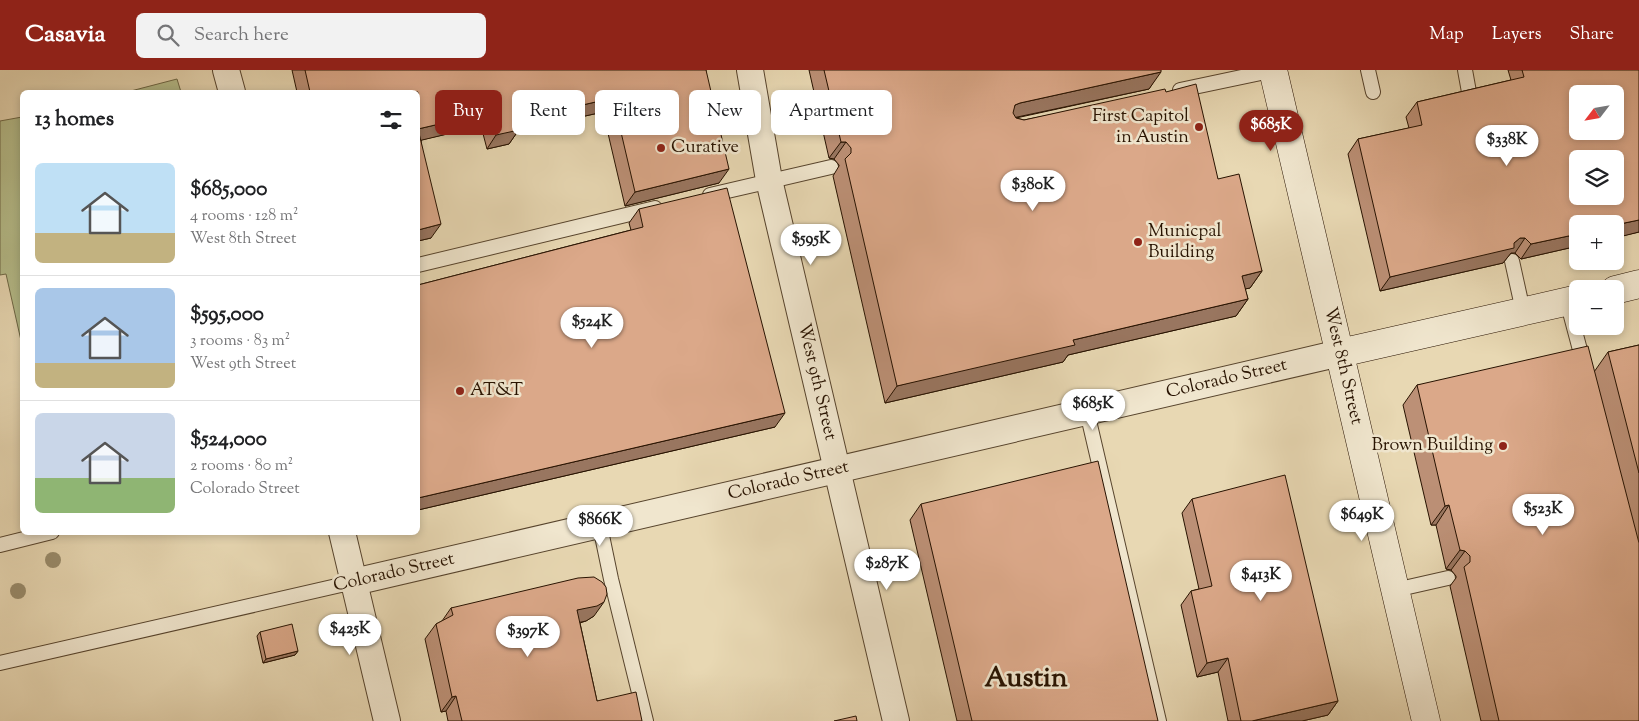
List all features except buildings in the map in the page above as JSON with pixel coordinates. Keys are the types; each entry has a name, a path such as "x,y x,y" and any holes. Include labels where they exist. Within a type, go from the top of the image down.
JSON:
{"main road":[{"name":"West 8th Street","path":"1274,70 1426,721"},
{"path":"1624,288 1639,284"},
{"name":"Colorado Street","path":"1340,353 1569,301"}],"street":[{"path":"226,70 231,90"},
{"name":"West 9th Street","path":"750,70 769,180 896,721"},
{"name":"Colorado Street","path":"354,582 1340,353"},
{"path":"343,535 386,721"}],"lane":[{"path":"1172,92 1274,70"},
{"path":"1368,70 1373,92"},
{"path":"1464,70 1469,92"},
{"path":"700,197 831,167"},
{"path":"420,265 671,204"},
{"path":"1512,261 1523,311"},
{"path":"1579,335 1588,383"},
{"path":"1087,412 1159,721"},
{"path":"600,526 646,721"},
{"path":"0,546 41,535"},
{"path":"1395,590 1448,578"},
{"name":"Colorado Street","path":"0,663 354,582"}],"green space":[{"path":"177,79 180,90 135,90"},
{"path":"20,117 20,336 6,274 0,275 0,121"}],"place":[{"name":"First Capitol in Austin","path":"1199,127"},
{"name":"Curative","path":"661,148"},
{"name":"Municpal Building","path":"1138,242"},
{"name":"AT&T","path":"460,391"},
{"name":"Brown Building","path":"1503,446"}],"district":[{"name":"Austin","path":"1026,679"}]}
